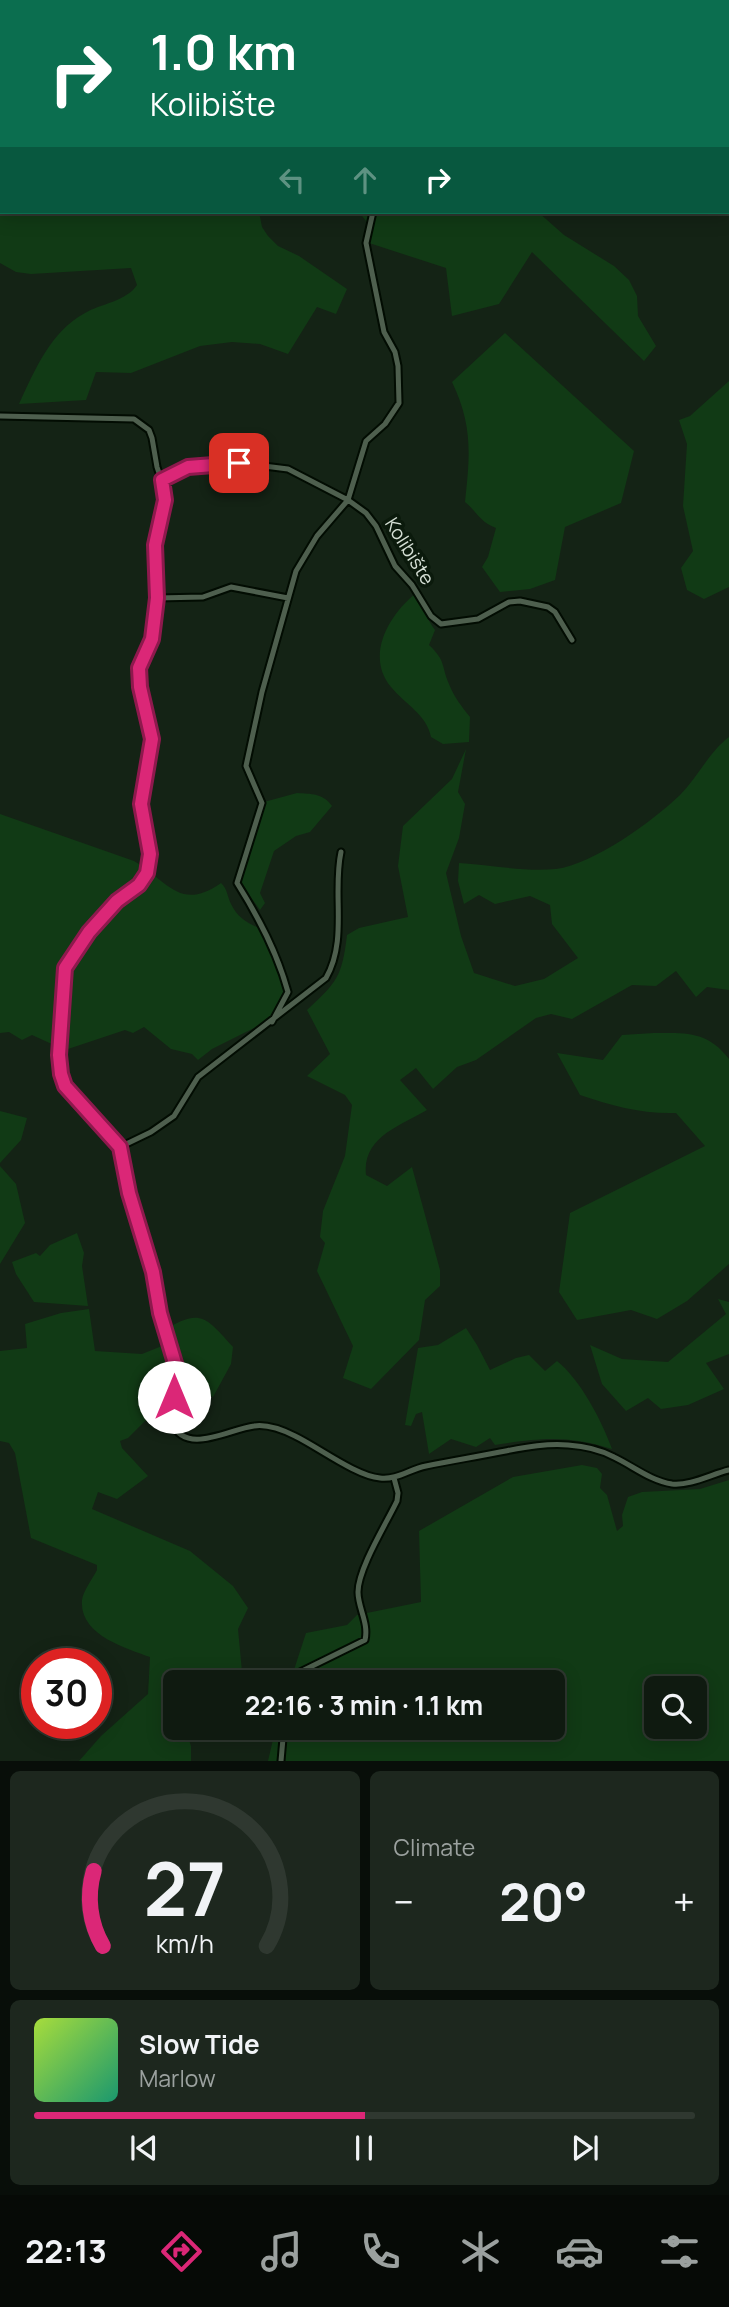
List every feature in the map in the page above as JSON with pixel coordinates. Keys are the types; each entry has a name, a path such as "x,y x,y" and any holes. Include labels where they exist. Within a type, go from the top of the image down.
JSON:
{"street":[{"path":"272,1022 288,992 281,967 263,925 237,883 262,803 246,766 262,692 296,571 307,550 348,500 366,441 385,424 399,403 398,366 395,352 384,331 366,243 373,214"},
{"path":"0,416 134,419 149,430 162,480 165,500 155,545 157,598 152,639 139,668 140,687 152,739 141,804 150,854 147,873 139,885 117,901 89,932 65,968 59,1055 65,1086 120,1147 129,1193 153,1272 160,1313 177,1370 172,1423 175,1430 192,1439 202,1440 255,1425 267,1426 293,1435 363,1474 378,1478 394,1478 422,1467 522,1447 547,1445 589,1448 673,1484 686,1483 729,1470"},
{"name":"Kolibište","path":"162,480 188,467 239,463 288,469 348,500 366,513 395,566 412,585 431,616 441,624 478,619 509,602 520,601 548,607 555,612 572,640"},
{"path":"157,598 203,597 231,587 288,598"},
{"path":"120,1147 151,1132 174,1116 198,1077 326,978 333,967 337,938 340,906 338,867 341,852"},
{"path":"304,1670 365,1640 367,1631 358,1594 359,1579 397,1502 398,1493 394,1478"},
{"path":"281,1761 283,1740"}],"green space":[{"path":"0,214 259,214 262,227 278,246 299,256 347,289 336,314 317,307 288,354 260,344 232,342 200,346 131,373 96,372 86,400 19,404 45,353 62,330 85,313 127,295 137,285 131,268 31,274 16,272 0,263"},
{"path":"361,214 540,214 564,235 614,266 629,280 637,296 638,316 656,346 644,361 532,252 499,304 452,316 446,268 369,243 366,221"},
{"path":"505,333 634,451 621,503 565,527 555,580 530,589 500,592 482,567 488,557 496,528 483,520 465,502 468,470 467,427 452,382"},
{"path":"729,381 729,587 704,599 687,590 681,568 693,551 683,506 687,444 679,420 690,416"},
{"path":"415,594 435,630 429,645 441,659 453,693 470,717 469,742 443,744 431,737 425,722 391,687 384,675 380,649 384,637 389,624"},
{"path":"729,737 729,990 707,987 696,997 676,971 656,986 632,985 572,1019 551,1014 536,1018 476,1060 457,1067 433,1089 416,1068 400,1080 427,1110 376,1142 366,1162 366,1175 387,1186 412,1167 440,1270 440,1286 425,1300 419,1340 371,1389 343,1378 353,1346 317,1271 325,1243 320,1237 323,1211 345,1156 352,1105 345,1095 307,1076 330,1054 307,1010 336,978 343,960 347,935 359,928 408,917 398,866 403,826 452,779 466,749 458,792 465,804 459,838 446,873 461,936 474,973 515,986 544,979 578,958 552,924 550,905 530,896 495,904 479,895 464,904 458,881 459,863 544,870 588,859 639,829 680,795 715,750"},
{"path":"297,793 321,796 332,806 310,832 296,836 274,851 260,893 265,903 260,910 240,882 264,802"},
{"path":"0,814 134,861 184,894 195,895 221,883 240,917 262,929 289,991 270,1020 212,1049 198,1060 192,1054 171,1049 144,1027 133,1033 125,1030 65,1050 32,1035 22,1040 9,1032 0,1033"},
{"path":"686,1034 704,1038 729,1059 729,1264 687,1301 657,1319 631,1310 577,1320 559,1292 570,1213 705,1146 676,1113 627,1108 580,1095 557,1053 603,1060 622,1035"},
{"path":"0,1111 27,1118 21,1140 0,1163"},
{"path":"0,1166 16,1184 25,1223 0,1264"},
{"path":"77,1233 84,1253 82,1266 88,1306 34,1302 16,1274 12,1262 36,1253 40,1256 50,1245"},
{"path":"718,1299 729,1302 729,1354 706,1363 724,1389 688,1405 661,1409 648,1398 626,1411 602,1384 590,1345 622,1359 668,1362 726,1314"},
{"path":"89,1309 95,1351 142,1354 162,1346 159,1333 192,1318 207,1321 233,1347 231,1364 213,1397 172,1375 161,1419 145,1421 128,1438 120,1441 122,1448 148,1476 117,1499 98,1492 92,1509 190,1551 233,1586 248,1608 238,1629 242,1670 163,1670 163,1740 189,1740 191,1761 79,1761 98,1739 112,1739 112,1726 148,1694 150,1657 106,1638 88,1622 83,1612 82,1600 97,1565 31,1538 15,1453 9,1443 0,1441 0,1351 27,1348 25,1324 61,1313"},
{"path":"466,1328 490,1370 529,1355 545,1371 557,1361 574,1378 589,1401 612,1449 581,1441 541,1439 495,1445 490,1438 476,1447 451,1439 429,1454 422,1412 416,1414 411,1426 405,1425 418,1348 438,1345"},
{"path":"582,1465 597,1468 602,1474 600,1488 607,1495 617,1531 623,1526 622,1515 628,1497 642,1492 700,1489 729,1480 729,1761 268,1761 273,1740 565,1740 565,1670 294,1670 306,1633 347,1625 357,1615 421,1602 419,1531 513,1477"}],"route":[{"path":"174,1397 177,1370 160,1313 153,1272 129,1193 120,1147 74,1099 61,1074 59,1055 65,968 89,932 117,901 145,879 147,873 150,854 141,804 152,739 140,687 139,668 152,639 157,598 155,545 165,500 162,480 188,467 239,463"}]}
